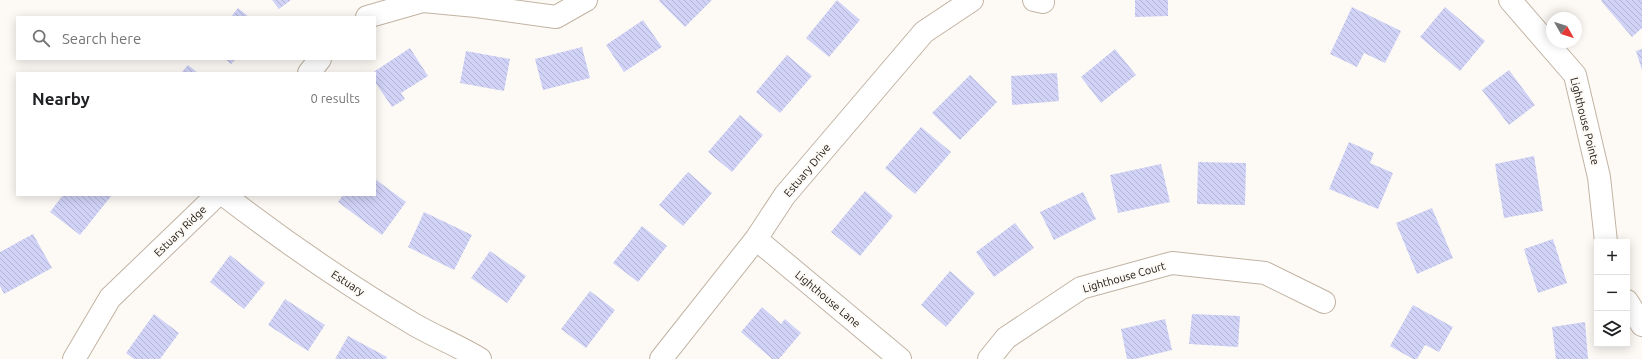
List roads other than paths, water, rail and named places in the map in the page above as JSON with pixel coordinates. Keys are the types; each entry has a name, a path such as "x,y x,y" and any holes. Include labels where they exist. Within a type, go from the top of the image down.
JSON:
{"street":[{"path":"370,16 423,1 476,6 556,17 586,0"},
{"name":"Estuary Drive","path":"661,359 756,239 785,195 924,32 972,0"},
{"name":"Lighthouse Pointe","path":"1510,0 1575,75 1599,177 1606,239"},
{"path":"310,72 319,60"},
{"name":"Estuary Ridge","path":"74,359 110,298 216,196"},
{"name":"Estuary","path":"225,196 276,236 344,281 416,326 480,359"},
{"name":"Lighthouse Lane","path":"756,239 900,359"},
{"name":"Lighthouse Court","path":"989,359 1006,338 1081,288 1172,263 1265,273 1324,302"},
{"path":"1630,306 1642,325"}]}
